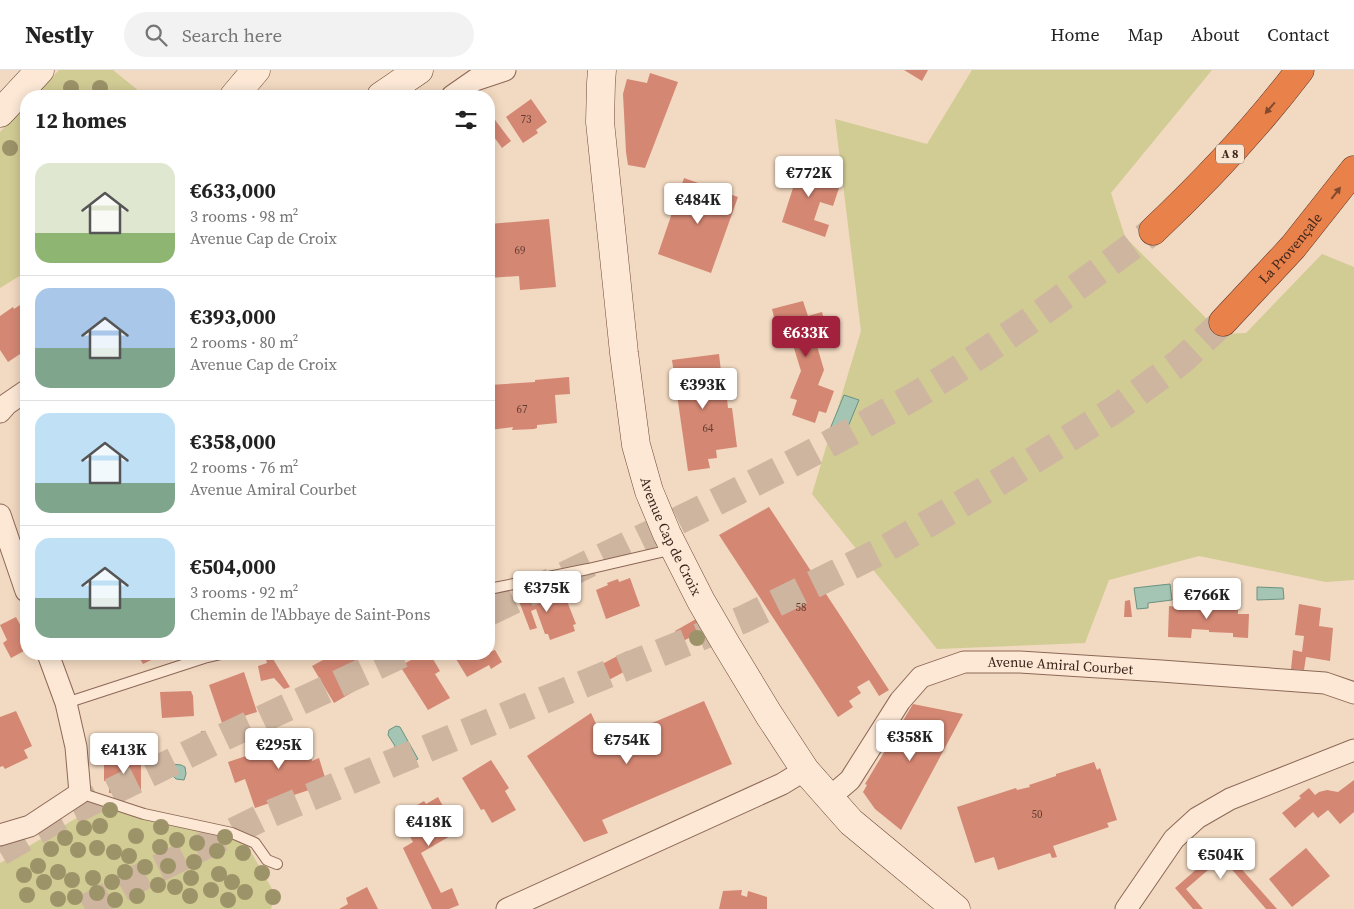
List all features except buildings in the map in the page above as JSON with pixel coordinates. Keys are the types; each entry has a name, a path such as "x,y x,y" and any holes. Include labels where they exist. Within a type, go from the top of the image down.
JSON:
{"highway":[{"name":"A 8","path":"1153,231 1193,193 1234,149 1278,99 1300,70"},
{"name":"La Provençale","path":"1223,322 1293,247 1354,170"}],"street":[{"path":"21,90 40,70"},
{"path":"239,90 256,70"},
{"path":"390,90 419,70"},
{"path":"461,90 475,80 505,70"},
{"name":"Avenue Cap de Croix","path":"602,70 600,122 624,353 636,445 649,491 674,549 701,601 769,715 805,770 851,822 956,909"},
{"path":"0,113 20,92"},
{"path":"0,412 7,404 20,395"},
{"path":"0,515 20,573"},
{"path":"0,835 30,826 80,793 76,747 66,704 50,660"},
{"name":"Avenue Amiral Courbet","path":"829,798 850,780 900,701 921,677 964,662 1020,662 1325,683 1354,693"},
{"path":"1126,909 1174,839 1197,818 1230,799 1354,750"},
{"path":"507,909 782,784 805,770"}],"lane":[{"path":"495,588 674,549"},
{"path":"66,704 198,660"},
{"path":"80,793 144,814 232,832 255,843 267,860 277,864"}],"shaded area":[{"path":"59,70 113,70 138,90 40,90"},
{"path":"972,70 1212,70 1111,193 1125,237 1222,334 1246,333 1322,254 1354,267 1354,580 1326,582 1199,556 1109,580 1085,643 937,649 812,494 861,331 835,119 927,144"},
{"path":"20,111 20,276 0,288 0,132"},
{"path":"844,395 859,400 845,434 830,429"},
{"path":"1170,584 1172,600 1148,603 1148,608 1137,609 1134,588"},
{"path":"1257,587 1283,588 1284,599 1257,600"},
{"path":"396,726 400,727 418,759 403,768 394,753 395,746 388,735 389,730"},
{"path":"161,761 185,767 186,774 184,780 159,772 158,766"},
{"path":"109,799 239,831 275,894 271,909 0,909 0,863"}],"tunnel":[{"path":"495,609 738,491 836,440 920,393 989,349 1153,231"},
{"path":"85,909 141,877 265,816 744,619 885,549 997,483 1114,410 1180,362 1223,322"},
{"path":"0,852 60,817 215,741 389,660"}]}
